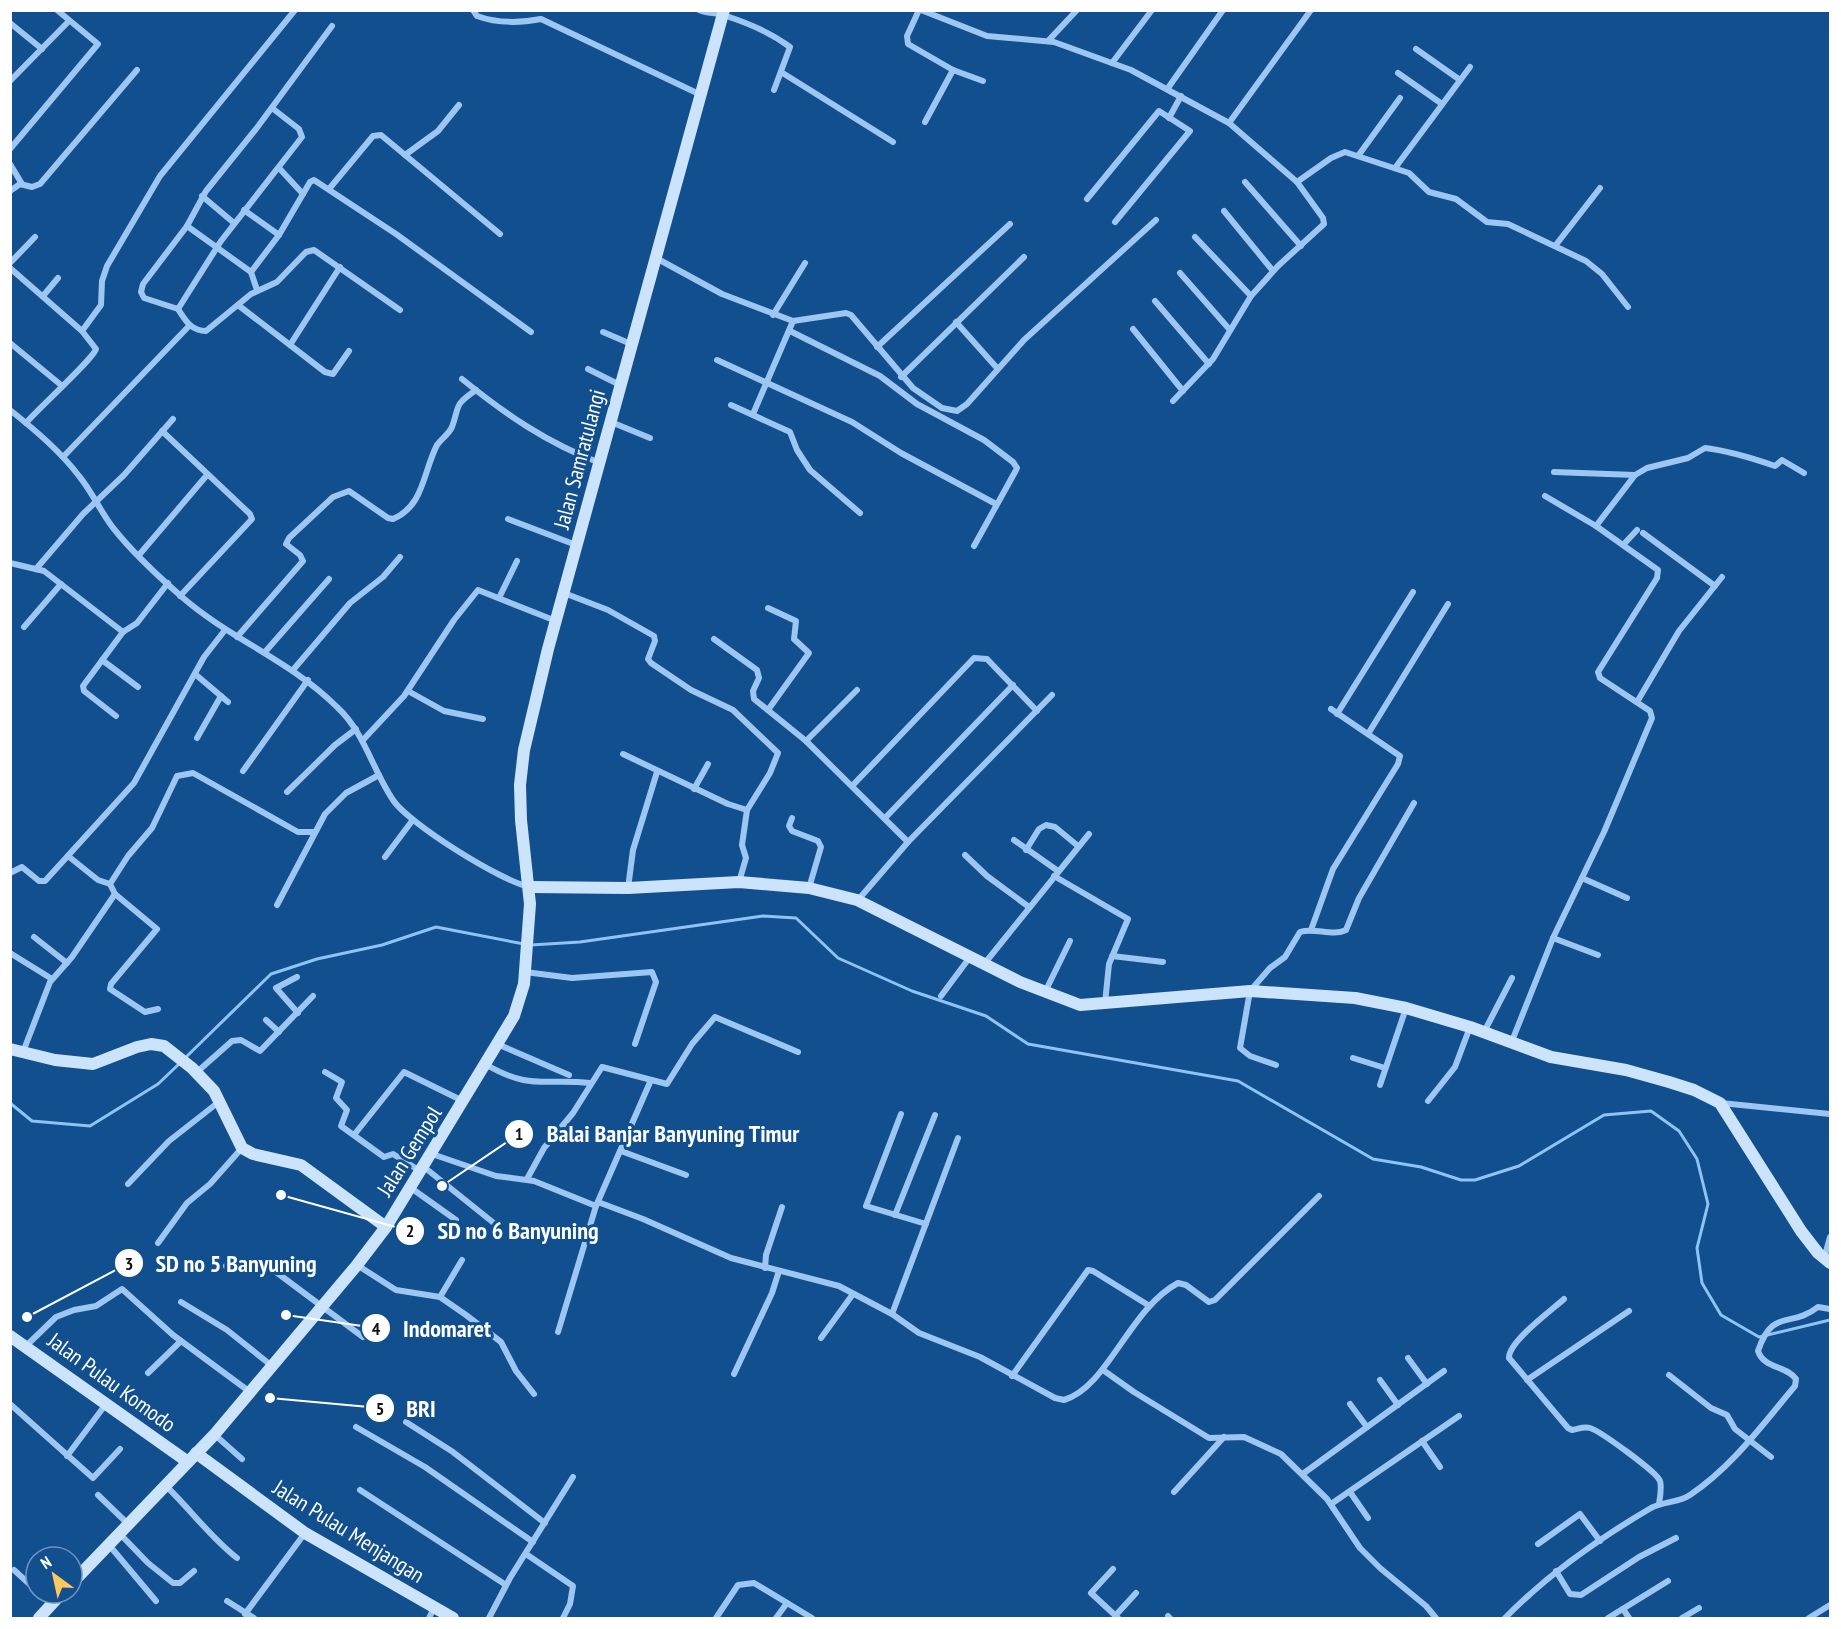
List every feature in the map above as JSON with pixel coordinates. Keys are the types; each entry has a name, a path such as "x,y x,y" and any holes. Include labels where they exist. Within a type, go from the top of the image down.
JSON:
{"street":[{"path":"10,149 98,44 57,10"},
{"path":"82,331 101,305 102,281 107,266 160,176 295,10"},
{"path":"473,10 483,19 521,21 541,19 699,94"},
{"path":"541,19 542,10"},
{"path":"699,10 710,15 724,12 790,47 774,90"},
{"path":"983,81 953,70 908,44 907,36 920,10 987,36 1048,42 1112,63 1168,88 1229,123 1297,182 1325,222 1273,271 1251,296 1209,364 1173,401"},
{"path":"1048,42 1077,10"},
{"path":"1112,63 1152,10"},
{"path":"1168,88 1222,10"},
{"path":"1229,123 1311,10"},
{"name":"Jalan Samratulangi","path":"529,925 530,887 521,820 520,785 524,750 537,691 699,94 724,12"},
{"path":"12,78 69,21"},
{"path":"10,23 42,49"},
{"path":"332,26 272,108 202,196 187,226 141,289 144,298 178,309 189,326 196,330 212,329 257,290 277,282 310,250 314,250 400,310"},
{"path":"1416,49 1460,80"},
{"path":"1395,168 1470,67"},
{"path":"10,164 22,184 32,187 40,184 137,70"},
{"path":"925,122 953,70"},
{"path":"781,72 893,142"},
{"path":"1398,73 1442,104"},
{"path":"1169,118 1181,96"},
{"path":"1358,156 1400,98"},
{"path":"405,155 438,131 459,105"},
{"path":"178,309 234,223 279,168 302,135 299,129 272,108"},
{"path":"1088,199 1160,111 1190,132 1115,222"},
{"path":"329,189 375,135 381,135 500,234"},
{"path":"1297,182 1336,154 1345,152 1395,168 1416,176 1434,195 1461,201 1487,222 1508,224 1596,267 1628,307"},
{"path":"279,168 303,194"},
{"path":"251,272 279,235 312,180 329,189 531,332"},
{"path":"1245,182 1301,246"},
{"path":"10,191 22,184"},
{"path":"1555,246 1600,188"},
{"path":"202,196 234,223"},
{"path":"244,210 279,235"},
{"path":"1224,211 1273,271"},
{"path":"655,258 722,294 793,321 851,315 901,377 913,388 942,408 957,411 967,404 997,368 1057,308 1156,220"},
{"path":"877,347 1010,224"},
{"path":"187,226 251,272 257,290"},
{"path":"10,263 35,237"},
{"path":"1195,237 1251,296"},
{"path":"901,377 1024,257"},
{"path":"773,315 805,263"},
{"path":"290,345 340,267"},
{"path":"10,268 82,331 94,345 95,354 61,385 26,423"},
{"path":"1180,273 1230,330"},
{"path":"43,296 58,278"},
{"path":"1155,301 1209,364"},
{"path":"238,305 329,374 337,372 349,351"},
{"path":"753,414 793,321"},
{"path":"956,322 997,368"},
{"path":"63,457 189,326"},
{"path":"1133,329 1183,391"},
{"path":"603,332 632,344"},
{"path":"790,332 880,376 917,404 984,440 1013,462 1017,468 974,546"},
{"path":"10,344 61,385"},
{"path":"717,360 852,422 901,453 996,504"},
{"path":"588,369 620,385"},
{"path":"462,379 531,431 571,452 600,463"},
{"path":"237,637 303,561 286,544 289,538 333,497 349,491 388,518 393,519 411,507 417,499 437,446 452,426 455,409 476,390"},
{"path":"731,405 790,432 796,450 810,470 860,513"},
{"path":"12,413 63,457 115,530 180,596 225,630 308,680 339,708 363,740 398,808 412,821 496,874 530,887 628,888 739,882 809,888 857,900 970,957 1045,992 1080,1005 1130,999 1207,997 1250,992 1355,998 1406,1008 1470,1027 1551,1057 1626,1070 1686,1087 1720,1103 1830,1114"},
{"path":"36,569 173,419"},
{"path":"611,421 650,438"},
{"path":"162,431 207,476 250,514 252,519 180,596"},
{"path":"1596,526 1635,475 1647,468 1688,458 1705,448 1728,454 1740,453 1775,466 1782,460 1804,472"},
{"path":"1554,472 1635,475"},
{"path":"139,555 207,476"},
{"path":"1512,1041 1553,938 1651,725 1650,711 1600,678 1598,672 1659,573 1656,567 1624,544 1545,496"},
{"path":"508,519 577,545"},
{"path":"1624,544 1640,531 1714,586"},
{"path":"293,670 350,603 383,577 400,557"},
{"path":"499,598 517,561"},
{"path":"10,563 44,571 123,632"},
{"path":"1637,702 1679,631 1722,577"},
{"path":"265,652 329,579"},
{"path":"24,627 61,584"},
{"path":"116,716 83,689 123,632 137,623 168,584"},
{"path":"363,740 408,691 436,645 442,642 454,620 478,590 557,621"},
{"path":"1337,714 1413,592"},
{"path":"564,593 608,610 654,636 655,641 649,662 691,690 733,710 776,751 777,759 747,810 742,845 746,858 739,882"},
{"path":"1368,734 1448,604"},
{"path":"768,608 796,621 794,639 809,653 768,710"},
{"path":"10,873 22,867 42,882 134,783 204,657 225,630"},
{"path":"714,639 757,670 759,678 753,695 807,741 886,817 908,842"},
{"path":"853,785 974,658 987,659 1037,711"},
{"path":"102,660 138,687"},
{"path":"195,675 228,702"},
{"path":"243,771 308,680"},
{"path":"886,817 1013,686"},
{"path":"807,741 857,690"},
{"path":"408,691 444,711 483,719"},
{"path":"857,900 908,842 1052,695"},
{"path":"197,738 221,696"},
{"path":"1311,930 1333,869 1398,764 1400,756 1330,709"},
{"path":"287,792 335,745 356,729"},
{"path":"623,754 694,789 747,810"},
{"path":"694,789 708,764"},
{"path":"110,884 128,856 152,828 177,776 186,772 192,773 298,832 315,832"},
{"path":"628,888 633,850 657,772"},
{"path":"277,904 333,803 379,775"},
{"path":"1276,1065 1250,1056 1240,1048 1250,992 1270,968 1285,957 1296,936 1311,930 1340,933 1346,930 1359,898 1414,803"},
{"path":"792,818 789,826 792,831 818,841 821,847 809,888"},
{"path":"385,857 412,821"},
{"path":"1026,850 1039,829 1046,825 1055,827 1078,846"},
{"path":"984,963 1089,834"},
{"path":"1014,840 1056,873 1128,919 1112,956 1106,1003"},
{"path":"965,855 987,876 1029,907"},
{"path":"68,856 98,880 110,884 115,894 154,924 157,929 111,984 110,989 145,1012 158,1010"},
{"path":"1582,878 1627,898"},
{"path":"23,1052 52,979 67,963 115,894"},
{"name":"Jalan Gempol","path":"84,1570 214,1435 357,1265 386,1227 464,1102 519,1006 529,925"},
{"path":"34,937 67,963"},
{"path":"1553,938 1598,955"},
{"path":"1045,992 1070,941"},
{"path":"10,953 52,979"},
{"path":"1112,956 1164,962"},
{"path":"941,996 970,957"},
{"path":"525,972 572,978 652,972 656,982 636,1044"},
{"path":"297,977 276,988 298,1013"},
{"path":"1484,1032 1512,978"},
{"path":"195,1070 231,1041 241,1040 260,1051 313,996"},
{"path":"1380,1085 1406,1008"},
{"path":"527,1179 543,1148 573,1113 602,1067 664,1085 670,1082 692,1044 715,1017 798,1052"},
{"path":"266,1020 279,1032"},
{"path":"1428,1101 1455,1067 1470,1027"},
{"path":"10,1049 55,1060 93,1064 151,1044 164,1046 195,1070 220,1101 235,1138 242,1148 253,1154 301,1165 386,1227"},
{"path":"497,1044 569,1075"},
{"path":"1353,1058 1385,1068"},
{"path":"486,1064 507,1077 522,1081 590,1083"},
{"path":"325,1072 342,1082 336,1098 347,1110 340,1125 384,1157 391,1153 422,1169 495,1224"},
{"path":"354,1136 404,1072 464,1102"},
{"path":"558,1332 597,1204 651,1080"},
{"path":"128,1184 169,1141 220,1101"},
{"path":"1720,1103 1801,1230 1827,1261"},
{"path":"901,1114 866,1206 926,1224"},
{"path":"895,1215 935,1115"},
{"path":"892,1314 958,1138"},
{"path":"158,1243 187,1203 210,1184 242,1148"},
{"path":"621,1151 686,1175"},
{"path":"432,1154 496,1176 527,1179 597,1204 731,1258 817,1279 854,1293 892,1314 919,1333 980,1357 1012,1376 1055,1398 1064,1400 1088,1384 1103,1370 1128,1330 1148,1305 1178,1283 1186,1285 1209,1302 1215,1300 1319,1196"},
{"path":"411,1188 456,1220"},
{"path":"765,1268 766,1255 782,1207"},
{"path":"1827,1261 1830,1237"},
{"path":"440,1297 462,1260"},
{"path":"357,1265 396,1290 440,1297 496,1337 534,1394"},
{"path":"226,1266 272,1269 363,1337"},
{"path":"1012,1376 1088,1270 1094,1271 1148,1305"},
{"path":"734,1374 772,1293 779,1271"},
{"path":"26,1346 56,1317 74,1310 96,1306 122,1288 180,1341 250,1392"},
{"path":"821,1338 854,1293"},
{"path":"1564,1299 1524,1334 1509,1351 1509,1358 1568,1428 1572,1430 1592,1428 1629,1453 1656,1476 1660,1485 1659,1504"},
{"path":"181,1302 227,1330 272,1366"},
{"path":"1505,1618 1536,1586 1600,1540 1659,1504 1680,1500 1728,1466 1795,1386 1796,1381 1786,1370 1761,1359 1758,1352 1762,1339 1776,1322 1807,1314 1818,1307 1830,1308"},
{"path":"1527,1380 1629,1311"},
{"name":"Jalan Pulau Komodo","path":"10,1336 106,1403 192,1457"},
{"path":"148,1373 180,1341"},
{"path":"1408,1358 1427,1384"},
{"path":"1103,1370 1209,1438 1244,1437 1271,1449 1304,1473 1331,1504 1360,1548 1436,1618"},
{"path":"1304,1473 1444,1371"},
{"path":"1669,1375 1711,1408 1727,1415 1735,1429 1771,1457"},
{"path":"1380,1380 1398,1405"},
{"path":"67,1456 106,1403"},
{"path":"10,1404 93,1478 120,1449"},
{"path":"1350,1404 1366,1428"},
{"path":"1331,1504 1459,1416"},
{"path":"406,1422 453,1452 545,1523"},
{"path":"356,1427 425,1467 533,1542"},
{"path":"214,1435 242,1459"},
{"path":"1174,1492 1224,1437"},
{"path":"1422,1441 1440,1467"},
{"name":"Jalan Pulau Menjangan","path":"192,1457 305,1533 431,1613 453,1618"},
{"path":"489,1618 506,1585 573,1477"},
{"path":"165,1486 196,1515 216,1542 237,1558"},
{"path":"360,1490 506,1585"},
{"path":"1350,1492 1368,1518"},
{"path":"98,1495 148,1563 173,1583 180,1583 194,1571"},
{"path":"1538,1544 1580,1514 1600,1540"},
{"path":"245,1614 305,1533"},
{"path":"1556,1571 1570,1594 1581,1595 1639,1557 1676,1538"},
{"path":"109,1544 156,1601"},
{"path":"526,1554 573,1586 570,1604 563,1618"},
{"path":"1113,1569 1091,1593 1117,1617 1136,1593"},
{"path":"14,1570 24,1579"},
{"path":"1608,1618 1668,1581"},
{"path":"716,1618 740,1583 754,1583 812,1618"},
{"path":"227,1601 254,1618"},
{"path":"776,1618 788,1603"},
{"path":"39,1618 50,1605"},
{"path":"1809,1618 1830,1605"},
{"path":"1682,1618 1699,1608"},
{"path":"1623,1610 1629,1618"}],"waterway":[{"path":"531,945 580,942 763,916 796,918 838,958 912,991 986,1016 1028,1044 1238,1081 1373,1159 1421,1167 1461,1180 1475,1180 1519,1166 1604,1115 1651,1111 1679,1131 1697,1159 1708,1204 1697,1248 1702,1283 1721,1315 1759,1337 1830,1320"},
{"path":"184,1059 271,974 317,959 382,945 436,927 524,944"},
{"path":"10,1103 32,1121 90,1126 158,1084 180,1063"}],"place":[{"name":"Balai Banjar Banyuning Timur","path":"442,1186"},
{"name":"SD no 6 Banyuning","path":"281,1195"},
{"name":"Indomaret","path":"286,1315"},
{"name":"SD no 5 Banyuning","path":"27,1317"},
{"name":"BRI","path":"270,1398"}]}
